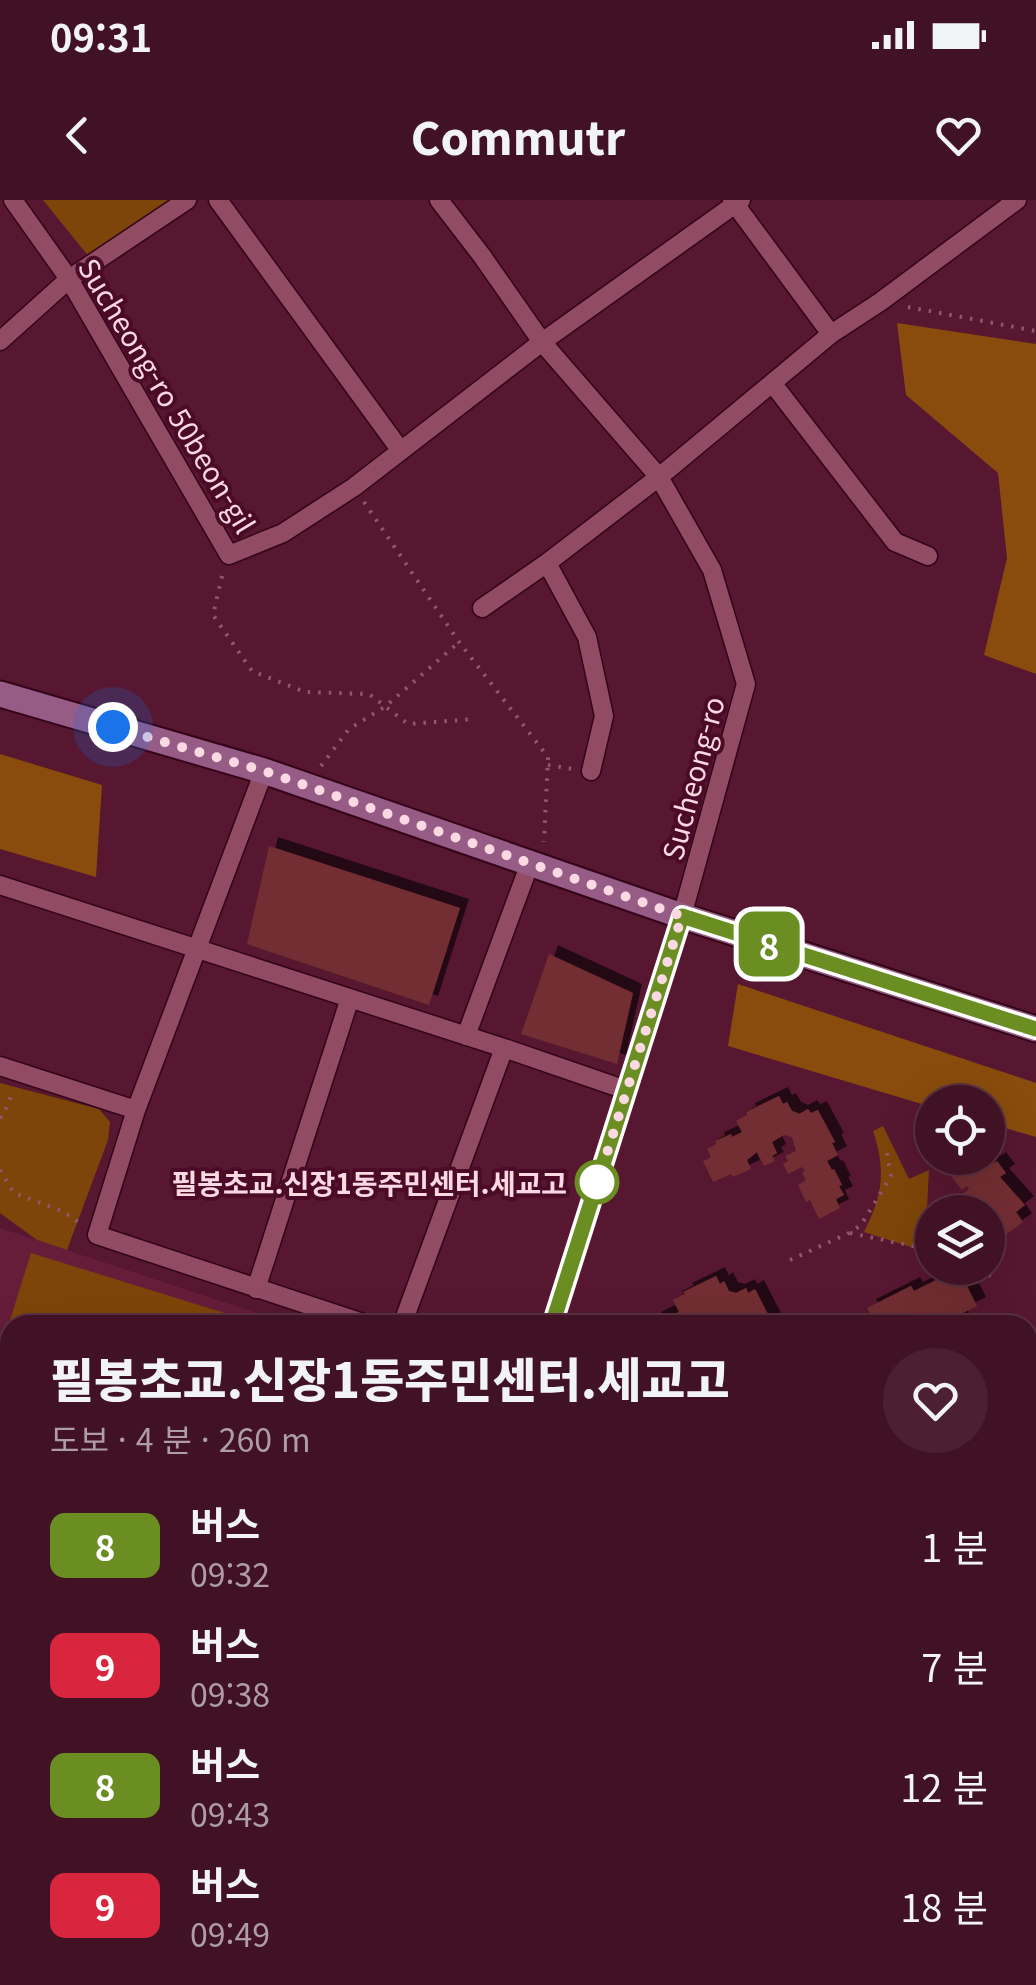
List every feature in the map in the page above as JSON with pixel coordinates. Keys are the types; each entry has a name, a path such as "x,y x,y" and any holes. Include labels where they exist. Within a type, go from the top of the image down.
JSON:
{"street":[{"name":"Sucheong-ro 50beon-gil","path":"13,200 69,279 229,556 284,533 354,487 542,342 736,202"},
{"path":"0,341 69,279 188,200"},
{"path":"218,200 401,450"},
{"name":"Sucheong-ro","path":"439,200 542,342 658,477 712,570 746,684 682,916 555,1315"},
{"path":"482,608 658,477 831,334 1017,200"},
{"path":"736,202 831,334"},
{"path":"772,384 894,542 928,556"},
{"path":"547,563 587,638 604,716 591,772"},
{"path":"0,694 264,771 682,916 1036,1030"},
{"path":"264,771 136,1110 97,1236 338,1315"},
{"path":"466,1036 536,865"},
{"path":"0,885 626,1090"},
{"path":"256,1289 350,998"},
{"path":"406,1315 504,1048"},
{"path":"0,1066 136,1110"}],"path":[{"path":"880,302 1036,331"},
{"path":"354,487 459,642 548,757 536,865"},
{"path":"229,556 213,614 252,671 305,692 368,694 408,724 474,719"},
{"path":"306,785 349,729 386,706 459,642"},
{"path":"0,1118 20,1071"},
{"path":"790,1260 861,1225 892,1176 886,1148"},
{"path":"0,1170 14,1193 64,1212 97,1236"},
{"path":"849,1233 915,1247"}],"shaded area":[{"path":"43,200 183,200 94,263"},
{"path":"897,323 1036,344 1036,674 984,655 1007,558 998,473 906,395"},
{"path":"0,754 102,785 96,877 0,849"},
{"path":"738,984 1036,1083 1036,1137 1005,1128 1005,1085 915,1085 915,1102 728,1046"},
{"path":"0,1083 99,1109 110,1122 108,1140 67,1250 37,1240 0,1213"},
{"path":"883,1126 909,1179 929,1175 928,1195 915,1195 914,1248 864,1232 880,1182 880,1158 873,1131"},
{"path":"0,1228 263,1315 0,1315"},
{"path":"31,1253 231,1315 12,1315"}],"building":[{"path":"269,846 460,908 429,1005 247,944"},
{"path":"549,954 633,993 617,1064 521,1034"},
{"path":"779,1096 783,1104 787,1102 799,1114 808,1109 811,1113 818,1110 835,1142 832,1143 838,1155 827,1161 844,1195 836,1199 840,1208 819,1219 798,1185 806,1180 802,1173 805,1171 802,1167 788,1174 783,1164 788,1161 785,1156 796,1151 792,1137 784,1135 772,1142 777,1153 772,1156 775,1161 764,1166 757,1152 747,1160 751,1169 733,1177 731,1174 713,1182 703,1161 711,1157 707,1149 715,1141 742,1132 736,1121 746,1112"},
{"path":"950,1175 1003,1175 1000,1177 1025,1205 1016,1212 1023,1222 1005,1235 1005,1195 961,1195 969,1189 967,1186 962,1190"},
{"path":"716,1276 729,1291 736,1293 746,1288 748,1293 755,1289 768,1315 672,1315 679,1312 673,1300"},
{"path":"926,1285 966,1285 977,1306 959,1315 871,1315 867,1308 911,1286 914,1291"}],"bus line":[{"name":"8","path":"555,1315 682,916 1036,1029"}],"place":[{"name":"필봉초교.신장1동주민센터.세교고","path":"597,1182"}],"route":[{"path":"113,727 264,771 682,916 595,1191 597,1182"}]}
